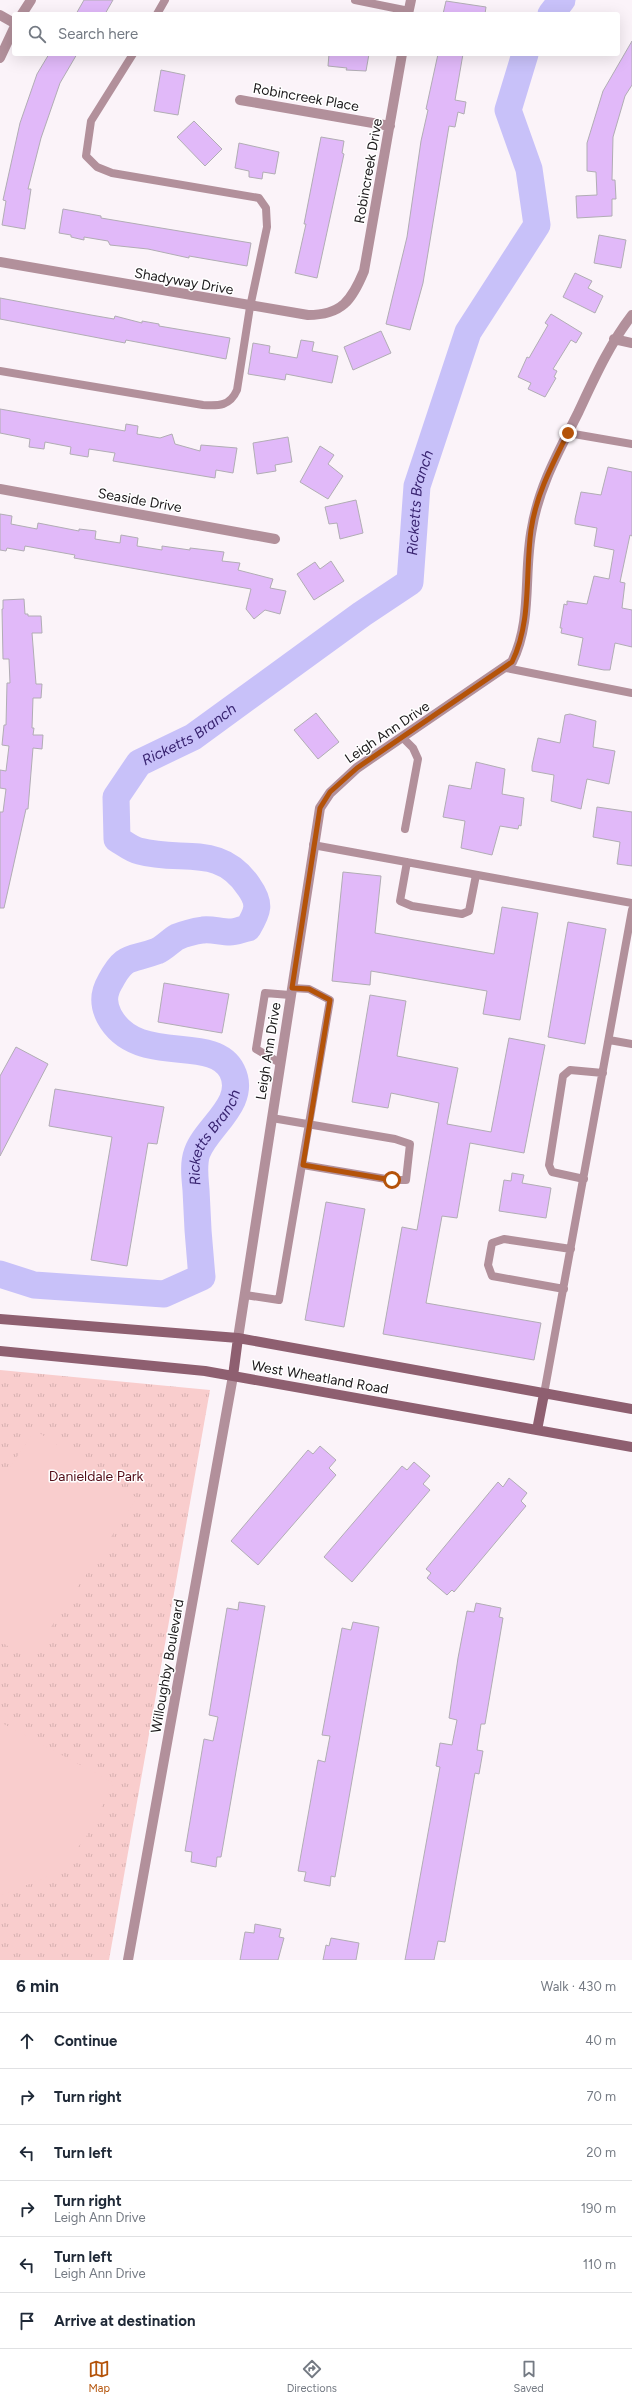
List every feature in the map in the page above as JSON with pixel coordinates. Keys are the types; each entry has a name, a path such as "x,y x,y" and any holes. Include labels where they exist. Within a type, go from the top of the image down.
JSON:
{"main road":[{"name":"West Wheatland Road","path":"0,1320 238,1338 632,1409"},
{"path":"233,1376 238,1338"},
{"name":"West Wheatland Road","path":"0,1351 77,1360 177,1368 233,1376 632,1447"},
{"path":"536,1430 544,1394"}],"street":[{"path":"23,12 32,0"},
{"path":"409,12 411,0"},
{"path":"0,15 12,22"},
{"path":"0,58 12,32"},
{"name":"Robincreek Drive","path":"355,292 364,271 402,56"},
{"name":"Robincreek Place","path":"240,100 390,126"},
{"name":"Shadyway Drive","path":"0,262 308,315 322,315 345,304 355,292"},
{"name":"Leigh Ann Drive","path":"238,1338 313,845 320,808 330,792 357,768 506,668 512,662 521,644 525,619 531,530 538,498 614,339 632,315"},
{"path":"614,339 632,343"},
{"name":"Seaside Drive","path":"0,489 276,539"},
{"name":"Willoughby Boulevard","path":"128,1960 233,1376"}],"lane":[{"path":"158,12 165,0"},
{"path":"354,0 409,12"},
{"path":"0,371 203,406 225,404 234,397 237,390 250,306 267,227 266,208 259,198 112,173 97,167 86,156 91,121 132,56"},
{"path":"568,433 632,444"},
{"path":"506,668 632,693"},
{"path":"403,738 413,748 418,759 404,829"},
{"path":"313,845 632,903"},
{"path":"407,862 400,901 412,906 462,914 469,911 476,875"},
{"path":"544,1394 609,1040 629,944 632,910"},
{"path":"245,1295 279,1300 310,1125 330,1000 309,989 265,993 256,1049 280,1063"},
{"path":"609,1040 632,1044"},
{"path":"584,1179 552,1172 549,1165 563,1076 570,1070 603,1073"},
{"path":"272,1118 394,1139 410,1144 406,1180 392,1180 303,1165"},
{"path":"564,1289 492,1276 488,1265 492,1243 504,1239 571,1249"}],"green space":[{"name":"Danieldale Park","path":"0,1370 210,1390 109,1960 0,1960"},
{"path":"35,1430 137,1498 29,1660 0,1641 0,1482"},
{"path":"0,1722 114,1783 84,1841 49,1876 0,1896"}],"building":[{"path":"84,0 113,0 106,12 77,12"},
{"path":"446,1 486,7 485,12 443,12"},
{"path":"632,41 632,85 625,96 613,137 612,180 615,180 616,199 612,199 612,216 577,218 576,196 597,195 596,172 587,171 587,143 603,91"},
{"path":"48,56 76,56 60,83 41,138 28,189 31,189 25,229 2,225 6,201 3,200 20,123 37,74"},
{"path":"329,56 369,56 366,71 346,70 347,68 328,66"},
{"path":"438,56 463,56 455,100 466,102 464,114 458,112 455,127 449,126 423,283 410,330 386,324 407,237 421,141 428,110 426,109"},
{"path":"161,70 185,75 178,115 154,111"},
{"path":"194,121 222,149 205,166 177,137"},
{"path":"321,137 344,141 342,153 344,154 317,278 295,273 306,224 304,224"},
{"path":"239,143 279,152 275,174 263,172 262,179 249,177 249,171 235,168"},
{"path":"63,209 101,216 101,218 251,243 247,266 189,256 189,258 148,249 110,245 108,241 84,237 84,240 71,237 71,235 59,233"},
{"path":"599,235 626,240 621,268 594,263"},
{"path":"575,273 592,281 588,288 603,296 595,313 563,297"},
{"path":"0,298 114,319 115,316 142,323 142,321 159,324 159,326 230,338 226,359 126,340 125,343 0,319"},
{"path":"551,314 582,333 576,343 571,340 553,369 557,371 554,377 556,378 545,397 528,389 531,383 518,377 527,357 529,358 548,325 545,323"},
{"path":"381,331 391,353 353,370 344,347"},
{"path":"301,340 314,342 312,351 338,356 332,383 286,374 285,380 248,374 253,343 270,346 269,353 297,358"},
{"path":"0,409 125,431 126,424 138,426 137,434 160,438 172,434 175,444 200,451 201,445 237,448 233,473 216,470 215,478 113,461 115,453 89,449 88,457 70,454 71,447 45,442 44,449 29,447 30,439 0,433"},
{"path":"288,437 292,462 275,465 276,471 257,474 253,443"},
{"path":"320,446 334,455 328,464 343,476 328,499 300,482"},
{"path":"608,467 632,472 632,536 630,535 620,582 625,583 622,608 632,610 632,647 615,643 610,670 604,670 578,665 583,638 561,633 562,628 560,628 564,604 567,605 567,601 587,604 594,576 609,579 614,550 594,546 597,528 575,524 581,492 601,495"},
{"path":"356,500 363,533 340,539 337,523 329,524 325,507"},
{"path":"0,514 12,516 11,524 37,529 38,523 79,531 79,529 96,531 95,539 120,543 121,535 138,538 137,546 162,550 162,546 190,550 190,548 224,552 222,561 240,563 238,570 273,579 270,588 286,591 280,614 265,610 254,619 246,609 251,589 74,558 75,555 25,546 24,551 7,548 6,551 0,550"},
{"path":"331,561 344,581 314,600 297,574 315,562 320,569"},
{"path":"24,599 25,614 28,614 28,616 41,616 42,633 32,633 36,684 42,684 41,698 33,698 32,728 34,728 33,735 43,735 42,749 33,748 28,809 26,809 4,908 0,908 0,812 3,812 6,789 0,788 0,770 6,771 9,746 2,745 4,725 6,725 7,683 10,683 9,659 3,659 2,609 3,600"},
{"path":"316,713 339,742 318,759 294,730"},
{"path":"570,714 596,721 593,747 615,751 609,784 587,779 581,809 551,801 554,775 532,771 538,738 560,743 565,715"},
{"path":"476,762 505,769 502,794 524,798 521,826 519,825 518,829 500,826 492,855 461,848 465,821 443,817 449,785 471,789"},
{"path":"597,807 632,812 632,866 617,864 620,842 593,837"},
{"path":"343,872 381,876 375,933 494,954 502,907 538,913 520,1020 483,1014 487,991 371,971 370,985 332,981"},
{"path":"568,922 606,929 585,1044 548,1037"},
{"path":"164,983 229,994 222,1033 158,1022"},
{"path":"370,995 406,1001 397,1056 458,1068 447,1124 491,1132 509,1038 545,1045 524,1153 470,1143 457,1218 442,1216 426,1303 541,1323 534,1360 383,1334 402,1227 417,1230 439,1103 391,1093 388,1108 352,1102"},
{"path":"16,1047 48,1064 0,1156 0,1076"},
{"path":"55,1089 164,1107 157,1144 148,1143 127,1266 91,1260 112,1137 49,1126"},
{"path":"512,1173 524,1175 522,1183 551,1188 546,1218 499,1211 504,1180 511,1181"},
{"path":"326,1202 365,1209 344,1327 305,1320"},
{"path":"320,1446 336,1460 329,1468 336,1475 258,1565 231,1541 308,1450 313,1454"},
{"path":"414,1462 430,1476 423,1484 430,1490 352,1582 324,1557 402,1466 407,1470"},
{"path":"509,1478 527,1493 521,1501 526,1506 454,1592 452,1590 447,1595 427,1578 431,1573 426,1569 498,1482 503,1487"},
{"path":"239,1602 265,1606 221,1857 217,1857 216,1867 191,1862 192,1852 185,1851 204,1739 213,1741 218,1717 209,1715 227,1608 238,1610"},
{"path":"476,1603 501,1608 499,1617 503,1618 485,1724 481,1724 477,1750 483,1751 479,1774 475,1773 445,1942 438,1941 434,1960 405,1960 440,1767 436,1766 440,1743 452,1745 457,1720 449,1718 458,1658 467,1611 474,1612"},
{"path":"353,1622 379,1627 335,1877 331,1876 330,1886 304,1881 306,1872 298,1871 318,1760 325,1762 330,1736 322,1735 342,1628 351,1630"},
{"path":"255,1924 281,1929 279,1937 284,1938 278,1960 240,1960 245,1932 254,1933"},
{"path":"331,1938 359,1943 356,1960 323,1960 326,1945 329,1946"}],"waterway":[{"name":"Ricketts Branch","path":"553,12 562,0"},
{"name":"Ricketts Branch","path":"0,1274 34,1285 164,1294 202,1277 195,1162 197,1153 202,1143 224,1114 235,1094 235,1083 232,1071 222,1060 209,1054 155,1046 137,1041 122,1032 109,1016 105,1003 105,995 115,973 120,966 129,959 157,951 177,937 200,930 232,932 248,928 256,912 257,903 253,893 238,873 226,864 213,859 170,856 139,851 117,839 116,797 139,763 193,737 362,614 410,582 417,486 468,332 537,225 529,169 508,110 524,56"}],"route":[{"path":"392,1180 303,1165 330,1000 309,989 292,988 320,808 330,792 357,768 506,668 512,662 521,644 525,619 531,530 538,498 547,475 568,433"}]}
